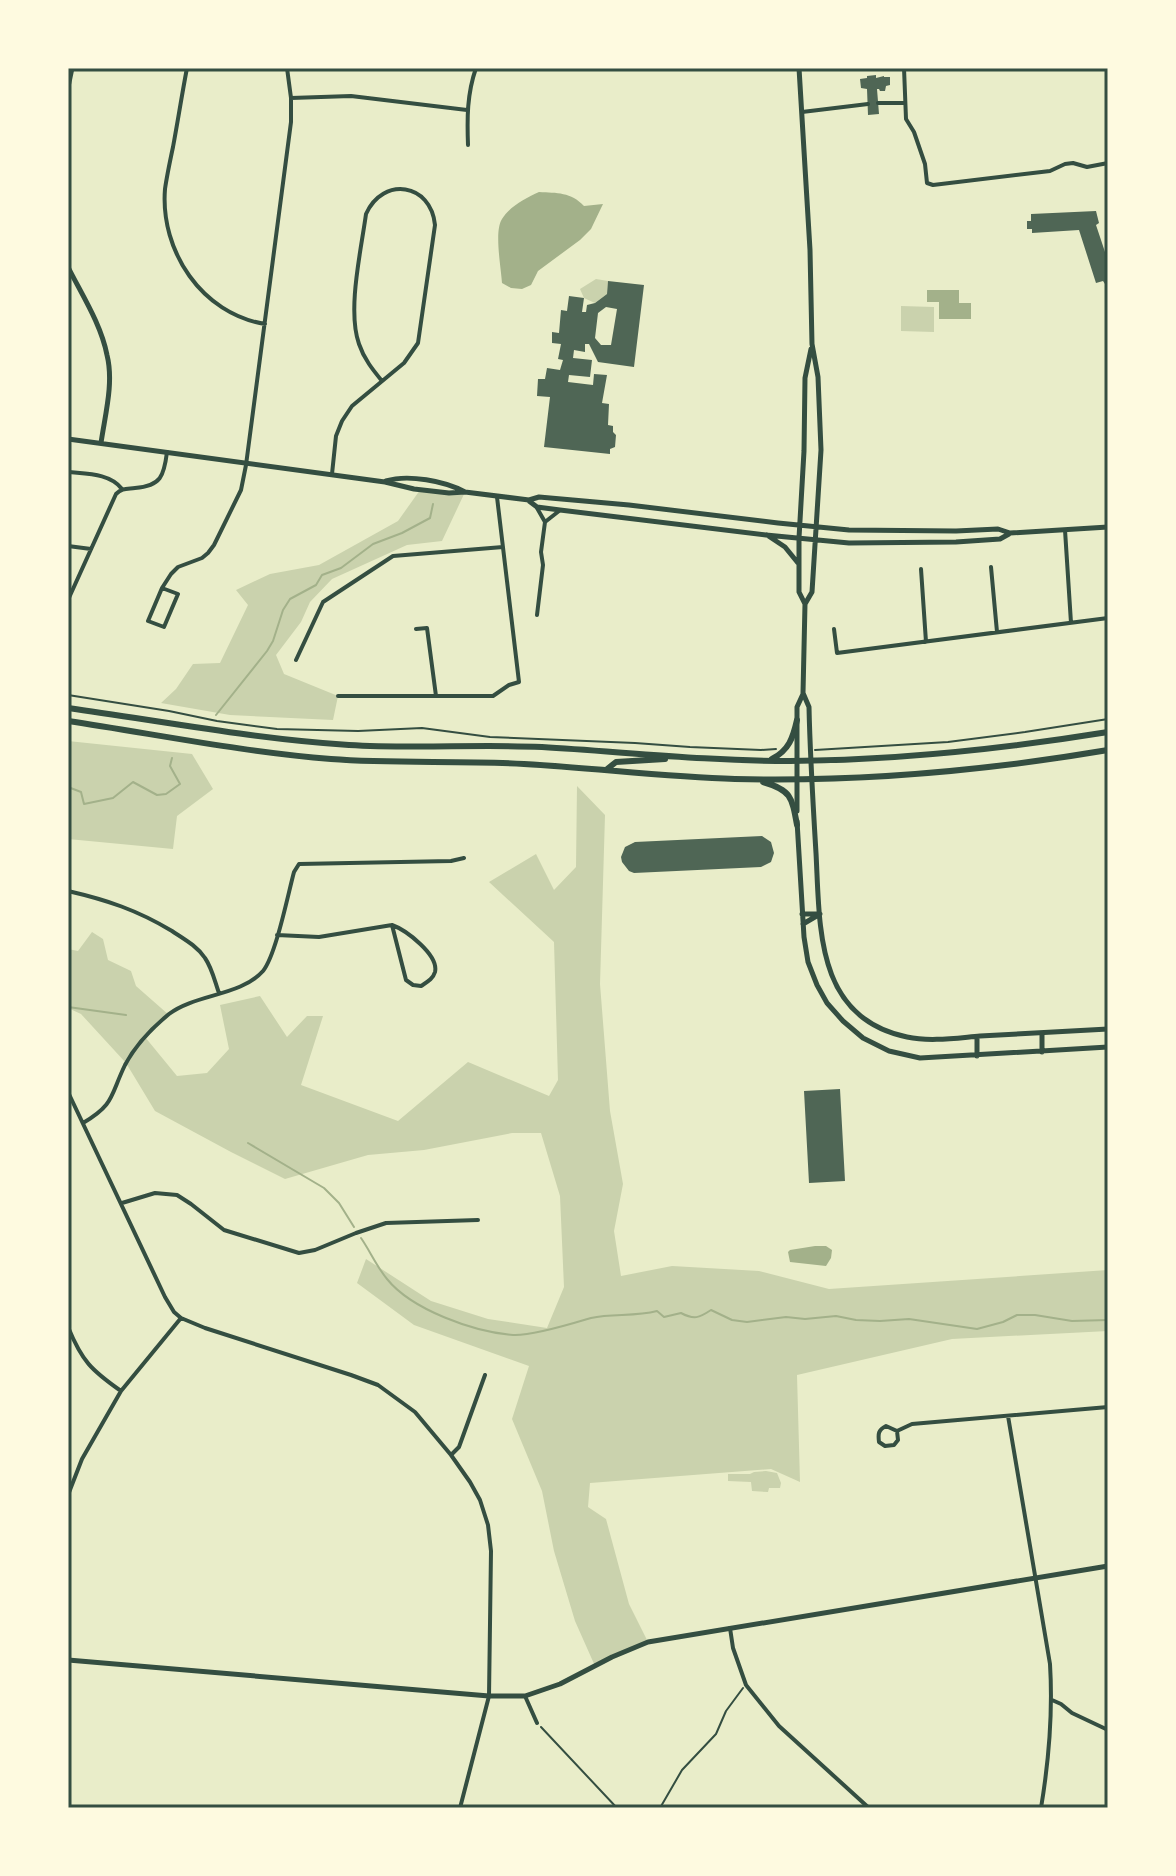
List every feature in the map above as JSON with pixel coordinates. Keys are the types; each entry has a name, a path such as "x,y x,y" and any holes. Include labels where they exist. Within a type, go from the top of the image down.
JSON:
{"main road":[{"path":"68,708 348,745 529,747 796,761 934,754 1108,732"},
{"path":"769,760 787,750 797,720"},
{"path":"68,721 312,757 374,762 505,763 751,779 936,774 1108,750"},
{"path":"606,770 616,762 681,757"},
{"path":"751,779 786,792 792,802 797,825"}],"street":[{"path":"68,87 72,68"},
{"path":"187,68 165,189 167,224 175,251 196,287 212,300 229,312 265,324"},
{"path":"162,588 178,594 164,627 148,621 162,588 178,567 202,558 214,545 241,490 291,122 287,68"},
{"path":"468,145 467,110 476,68"},
{"path":"799,68 810,250 812,344 818,377 821,450 812,592 805,604"},
{"path":"904,68 906,119 925,164 927,183 933,185 1050,171 1073,163 1087,167 1108,163"},
{"path":"291,98 351,96 467,110"},
{"path":"878,103 904,103"},
{"path":"802,112 868,104"},
{"path":"332,474 336,436 342,421 352,406 404,363 418,343 435,225 432,208 423,197 409,190 392,189 380,195 370,204 366,214 353,324 366,360 382,381"},
{"path":"68,267 107,355 110,380 101,443"},
{"path":"812,344 805,378 799,538 799,592 805,604 803,693 797,707 796,779 802,914 806,954 813,977 838,1016 871,1043 900,1055 930,1059 1108,1047"},
{"path":"68,439 332,474 420,490 629,505 849,530 998,529 1010,533 1108,527"},
{"path":"68,600 116,494 122,489 157,482 162,476 167,452"},
{"path":"68,472 105,477 122,489"},
{"path":"338,696 493,696 519,682 497,497"},
{"path":"529,500 545,522 537,615"},
{"path":"537,507 815,540 956,542 1000,539 1010,533"},
{"path":"545,522 560,510"},
{"path":"1065,530 1071,623"},
{"path":"766,535 785,547 799,565"},
{"path":"68,546 91,549"},
{"path":"296,660 323,602 393,556 503,547"},
{"path":"991,567 997,632"},
{"path":"921,569 926,642"},
{"path":"834,629 837,653 1108,618"},
{"path":"416,629 427,628 436,696"},
{"path":"803,693 809,707 822,947 835,983 855,1012 874,1025 904,1037 927,1039 1108,1029"},
{"path":"83,1123 100,1113 110,1101 126,1063 145,1036 177,1009 236,988 253,979 267,965 299,864 451,861 464,858"},
{"path":"68,891 126,907 187,940 207,960 219,993"},
{"path":"802,914 820,914"},
{"path":"803,924 820,914"},
{"path":"277,935 319,937 392,925 401,928 435,962 431,980 421,986 406,980 392,925"},
{"path":"1042,1033 1042,1052"},
{"path":"977,1037 977,1056"},
{"path":"68,1092 174,1312 205,1328 378,1385 415,1412 451,1455 480,1500 488,1525 491,1551 489,1696 460,1808"},
{"path":"121,1204 155,1193 177,1195 224,1230 299,1253 386,1223 478,1220"},
{"path":"68,1495 82,1459 121,1391 181,1318"},
{"path":"68,1327 83,1358 100,1376 121,1391"},
{"path":"451,1455 459,1447 485,1375"},
{"path":"897,1431 898,1440 894,1445 885,1446 879,1442 880,1429 886,1426 897,1431 912,1424 1108,1407"},
{"path":"1008,1416 1050,1664 1052,1710 1041,1808"},
{"path":"68,1660 489,1696 525,1696 560,1684 648,1642 1108,1566"},
{"path":"730,1628 733,1648 746,1685 779,1726 869,1808"},
{"path":"525,1696 537,1723"},
{"path":"1052,1700 1108,1730"},
{"path":"1052,1710 1069,1711"}],"path":[{"path":"68,695 277,729 358,731 422,728 490,737 777,749"},
{"path":"818,749 948,742 1108,719"},
{"path":"660,1808 682,1770 716,1734 726,1711 746,1685"},
{"path":"537,1723 617,1808"}],"shaded area":[{"path":"539,192 569,196 584,206 603,204 591,229 538,271 531,285 522,289 511,288 502,283 498,240 500,225 505,214 514,206"},
{"path":"596,279 608,281 607,294 595,303 584,298 580,289"},
{"path":"927,290 959,290 959,303 971,303 971,319 939,319 939,302 927,302"},
{"path":"901,306 934,307 934,332 901,331"},
{"path":"420,490 465,492 442,541 407,545 332,579 310,602 301,622 276,655 284,674 338,696 333,720 230,715 161,703 176,689 193,664 220,663 248,605 236,590 270,574 319,565 398,521"},
{"path":"68,741 192,754 213,789 177,816 173,849 68,839"},
{"path":"577,786 605,815 600,984 610,1111 623,1184 614,1231 621,1276 672,1266 759,1271 829,1289 1108,1270 1108,1331 952,1339 797,1375 800,1482 771,1469 590,1483 588,1507 606,1519 629,1604 648,1642 595,1666 575,1621 554,1551 542,1491 512,1419 529,1366 414,1325 357,1283 366,1259 431,1301 488,1319 547,1328 564,1287 560,1196 541,1133 512,1133 424,1150 368,1155 285,1179 155,1111 126,1063 81,1014 68,1008 68,949 78,951 92,932 103,939 108,960 131,971 136,986 169,1015 145,1037 177,1076 207,1073 229,1049 220,1005 260,996 287,1037 307,1016 323,1016 301,1085 398,1121 468,1062 549,1096 558,1080 554,942 489,882 536,854 554,890 576,867"},
{"path":"826,1246 832,1250 826,1266 790,1262 790,1250"},
{"path":"777,1473 780,1488 769,1488 768,1492 752,1491 751,1482 728,1481 728,1474"}],"building":[{"path":"876,75 876,78 890,77 890,85 886,86 885,91 877,89 879,114 868,115 867,89 861,88 860,79"},
{"path":"1096,211 1099,223 1096,225 1108,261 1108,283 1105,284 1103,281 1096,283 1079,230 1032,233 1032,229 1027,229 1031,214"},
{"path":"608,281 644,285 634,367 598,362 589,344 585,344 585,352 574,350 573,358 592,360 590,377 569,375 568,382 593,385 594,374 607,375 602,403 609,404 608,425 613,426 616,435 615,447 610,449 610,454 544,447 550,397 537,396 538,379 545,379 547,368 560,370 563,360 558,359 561,344 552,343 552,332 559,333 561,310 567,311 569,296 584,298 582,312 586,312 587,305 607,294","holes":["606,307 617,309 611,345 601,345 595,338 598,313"]},
{"path":"762,836 771,842 774,853 771,862 761,867 634,873 629,871 621,857 625,847 635,842"},
{"path":"840,1089 845,1181 809,1183 804,1091"}],"waterway":[{"path":"216,715 267,651 290,599 316,585 322,575 341,568 373,544 430,518 433,504"},
{"path":"68,787 81,792 84,804 113,798 133,782 157,795 166,794 180,784 170,766 172,758"},
{"path":"68,1007 126,1015"},
{"path":"248,1143 324,1188 339,1203 354,1227"},
{"path":"361,1238 387,1279 412,1300 445,1318 513,1335 541,1332 591,1318 657,1311 664,1317 681,1313 693,1317 711,1310 732,1320 747,1322 836,1316 880,1321 909,1319 977,1329 1017,1315 1072,1321 1108,1320"}]}
